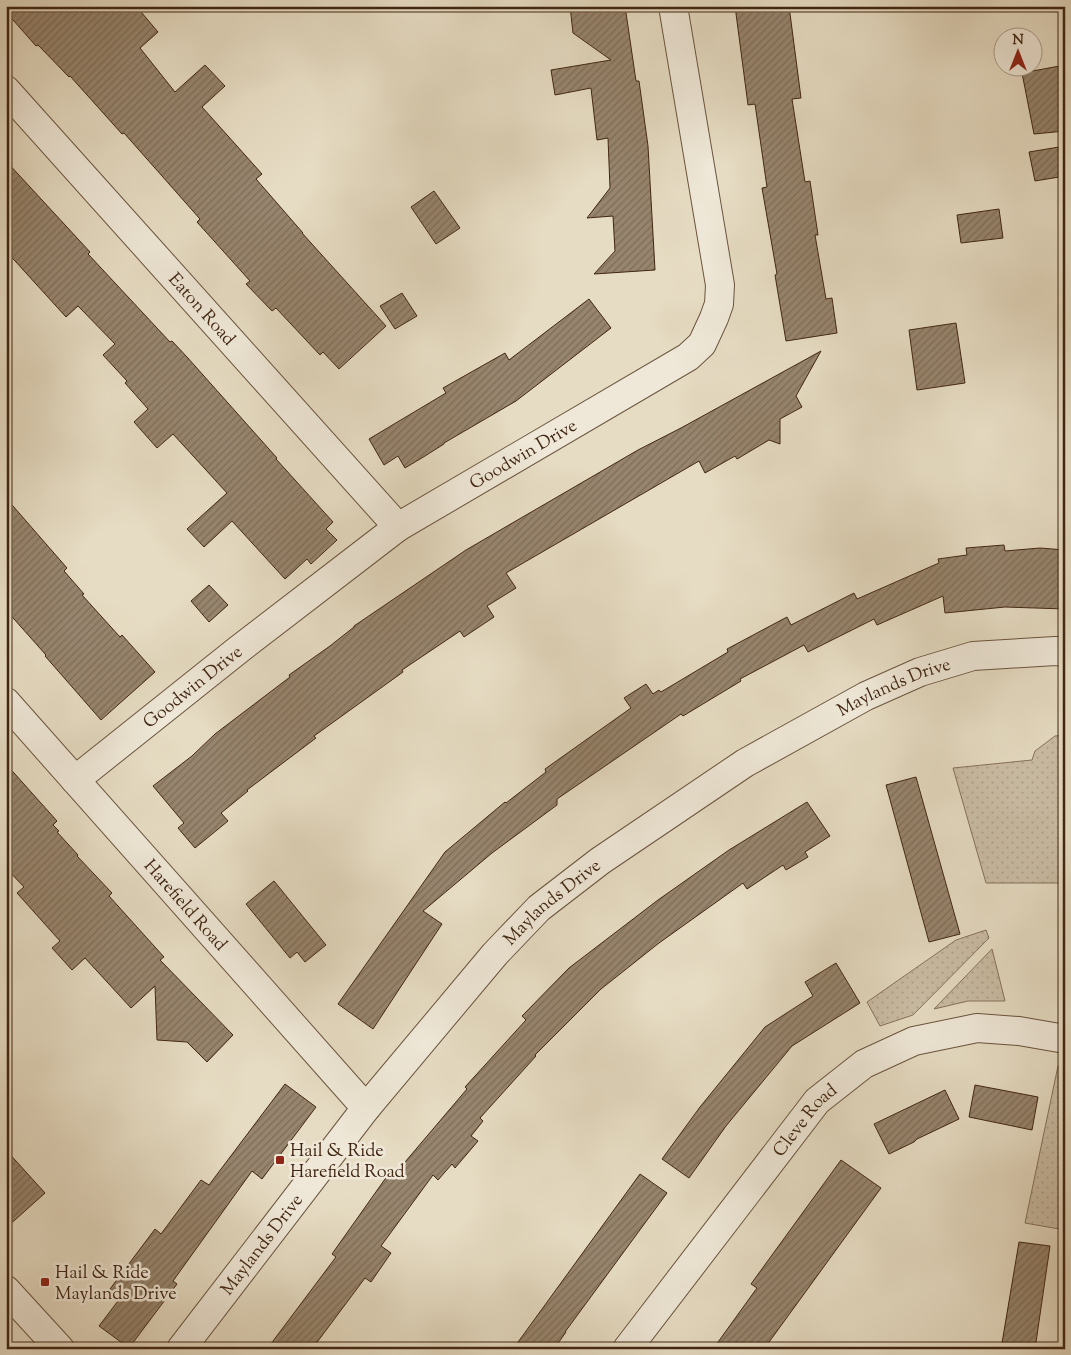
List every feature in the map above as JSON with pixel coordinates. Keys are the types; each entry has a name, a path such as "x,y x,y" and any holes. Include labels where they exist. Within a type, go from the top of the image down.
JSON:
{"street":[{"name":"Goodwin Drive","path":"75,780 238,650 398,527 688,357 702,344 719,304 720,285 673,6"},
{"name":"Eaton Road","path":"6,90 398,527"},
{"name":"Maylands Drive","path":"182,1349 366,1108 495,954 539,908 600,860 745,764 866,696 920,672 973,656 1065,652"},
{"name":"Harefield Road","path":"6,702 366,1108"},
{"name":"Cleve Road","path":"627,1349 817,1101 864,1064 914,1041 976,1028 1019,1031 1065,1039"},
{"path":"6,1290 60,1349"}],"shaded area":[{"path":"1065,735 1065,883 986,883 953,768 1032,760 1035,751 1055,736"},
{"path":"986,930 989,938 913,1015 880,1026 867,1002 956,940"},
{"path":"992,949 1005,1001 968,1001 934,1009"},
{"path":"1058,1066 1065,1076 1065,1230 1025,1223"}],"building":[{"path":"6,6 136,6 158,32 140,48 175,92 205,65 225,86 202,107 262,174 256,179 386,326 339,369 323,352 320,355 276,308 272,311 246,284 250,281 197,222 200,219 124,133 122,134 70,76 38,45 36,46 6,12"},
{"path":"570,6 625,6 636,81 639,81 648,146 655,270 594,274 615,251 613,216 587,218 610,188 608,138 597,140 591,88 555,95 551,70 611,60 573,33"},
{"path":"735,6 789,6 801,98 792,99 805,182 810,181 818,235 815,235 826,299 832,298 837,333 786,341 762,188 767,187 755,104 748,105"},
{"path":"1065,65 1065,131 1034,134 1023,78 1044,78 1044,69"},
{"path":"1059,147 1065,176 1035,181 1029,152"},
{"path":"6,161 90,252 88,254 170,342 172,341 187,357 333,522 326,529 337,540 311,564 307,559 285,579 232,521 204,547 187,529 227,493 173,434 157,448 134,422 148,409 125,383 127,381 103,355 115,344 78,306 66,317 6,251"},
{"path":"434,191 460,228 436,244 411,207"},
{"path":"999,209 1003,238 961,243 957,215"},
{"path":"402,293 417,316 395,329 380,306"},
{"path":"589,299 611,328 516,401 425,456 405,468 398,456 384,465 369,439 446,393 443,388 505,353 509,360"},
{"path":"956,323 965,383 917,390 909,330"},
{"path":"821,351 796,396 802,407 780,419 780,444 769,440 737,459 735,456 705,473 699,461 506,573 516,588 487,606 494,617 464,637 460,631 402,670 403,672 314,736 316,738 247,790 221,813 228,821 195,848 178,828 184,823 153,786 192,756 215,734 290,677 289,675 330,646 354,626 466,550 638,450"},
{"path":"6,498 67,568 64,571 84,594 82,595 120,637 122,635 155,672 101,720 6,610"},
{"path":"1004,545 1005,551 1040,548 1065,550 1065,609 1005,607 945,613 943,596 877,625 874,619 808,652 804,645 740,679 741,681 683,716 681,714 557,799 557,805 492,853 423,911 442,924 373,1029 338,1004 445,852 505,802 546,772 545,769 631,708 624,698 646,684 653,694 659,690 661,692 728,652 727,649 787,617 791,625 854,593 857,599 939,563 938,559 967,555 966,548"},
{"path":"209,585 228,605 209,622 191,601"},
{"path":"6,764 57,821 53,825 59,831 57,832 112,893 109,896 164,957 160,960 233,1035 207,1062 187,1042 157,1040 155,986 131,1008 85,958 72,970 52,948 60,941 17,893 24,887 6,868"},
{"path":"916,777 960,934 929,942 886,785"},
{"path":"807,802 830,836 805,852 808,857 786,870 783,865 747,889 743,883 659,943 601,989 535,1055 480,1118 483,1121 471,1136 478,1141 455,1168 452,1164 438,1180 433,1175 381,1246 391,1253 371,1282 365,1278 312,1349 267,1349 336,1257 332,1254 390,1172 394,1175 467,1089 465,1087 526,1020 522,1016 569,968 658,900 729,850"},
{"path":"274,881 326,945 305,962 297,952 290,958 246,904"},
{"path":"836,963 860,1003 792,1046 726,1126 689,1178 662,1159 700,1107 765,1027 813,996 805,982"},
{"path":"285,1084 316,1107 262,1179 252,1171 173,1281 177,1284 129,1348 99,1326 121,1297 110,1289 155,1229 161,1234 201,1180 209,1185"},
{"path":"975,1085 1038,1097 1032,1130 969,1117"},
{"path":"945,1090 959,1119 889,1154 874,1124"},
{"path":"6,1150 45,1193 6,1228"},
{"path":"841,1160 881,1188 764,1349 713,1349 757,1288 751,1284"},
{"path":"640,1174 667,1193 554,1349 513,1349"},
{"path":"1019,1242 1050,1246 1035,1349 1001,1349"}],"place":[{"name":"Hail & Ride Harefield Road","path":"280,1160"},
{"name":"Hail & Ride Maylands Drive","path":"45,1282"}]}
